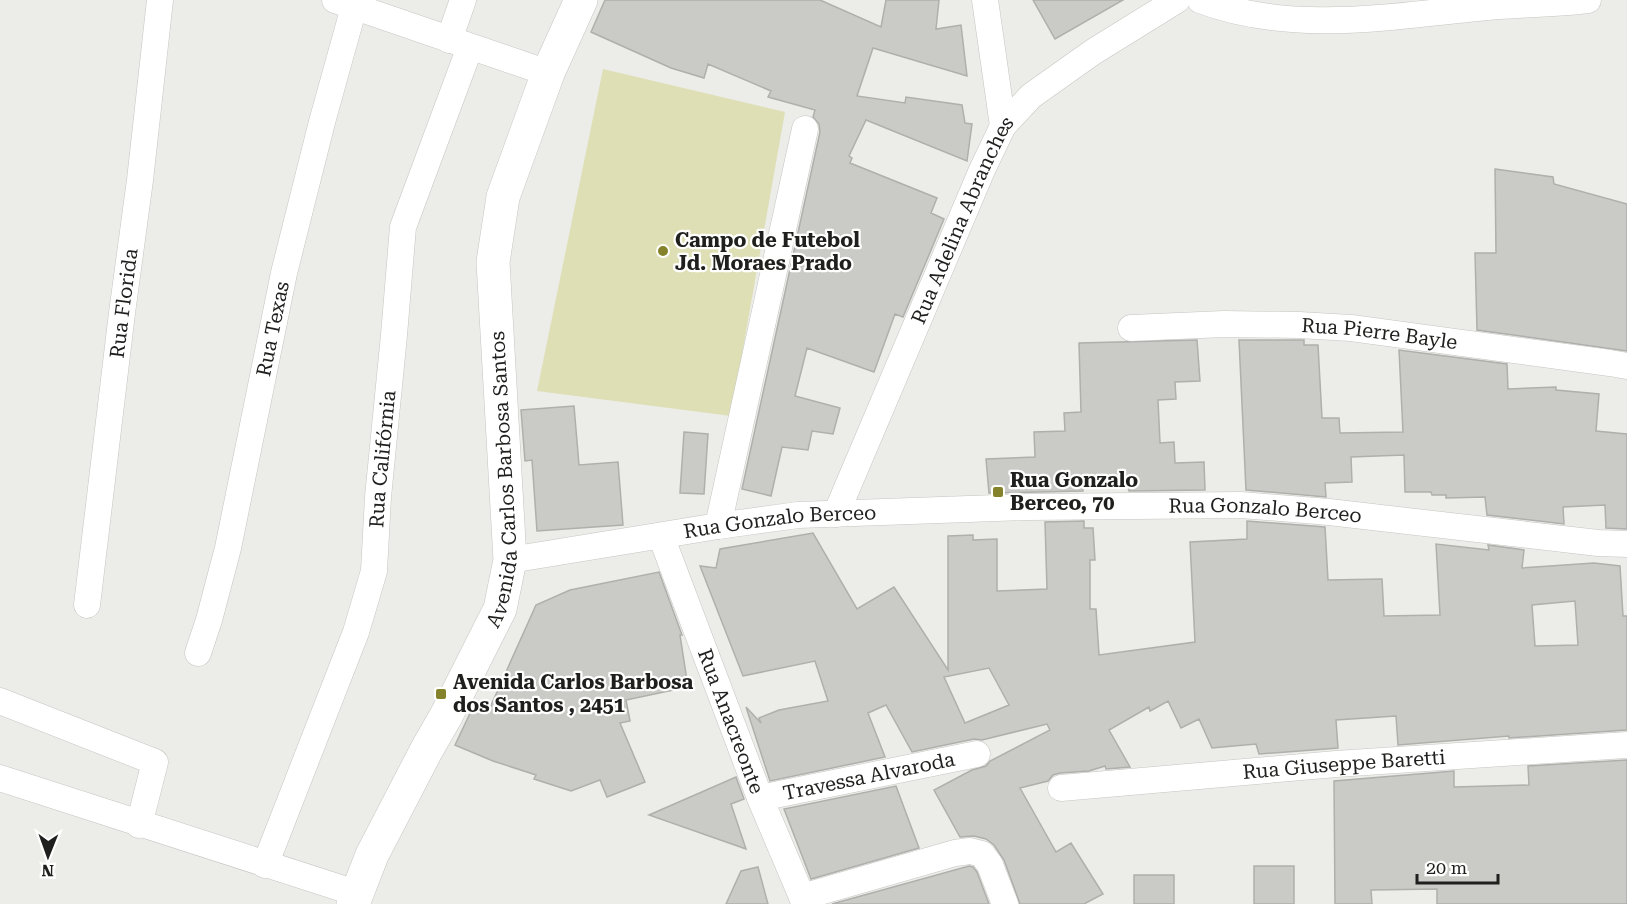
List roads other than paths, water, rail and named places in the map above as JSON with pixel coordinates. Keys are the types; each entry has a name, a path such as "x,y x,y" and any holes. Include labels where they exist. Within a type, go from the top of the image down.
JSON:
{"main road":[{"name":"Avenida Carlos Barbosa Santos","path":"354,899 372,855 500,609 510,560 494,262 503,197 548,73 580,0"}],"street":[{"name":"Rua Florida","path":"87,605 160,0"},
{"name":"Rua Califórnia","path":"265,865 356,632 374,571 378,496 403,227 459,43 463,0"},
{"path":"985,0 1003,126"},
{"name":"Rua Adelina Abranches","path":"836,514 977,181 1003,126 1031,96 1093,52 1176,0"},
{"path":"1200,0 1241,13 1280,20 1314,21 1588,0"},
{"path":"345,4 548,73"},
{"name":"Rua Texas","path":"198,653 228,548 284,273 322,122 345,4"},
{"path":"718,526 805,129"},
{"name":"Rua Pierre Bayle","path":"1131,328 1224,324 1351,328 1627,366"},
{"name":"Rua Gonzalo Berceo","path":"510,560 798,515 1028,507 1241,505 1329,512 1598,543 1627,544"},
{"name":"Rua Anacreonte","path":"661,536 760,798 804,900"},
{"path":"0,701 155,762 139,825"},
{"name":"Rua Giuseppe Baretti","path":"1061,788 1336,764 1627,745"},
{"name":"Travessa Alvaroda","path":"760,798 977,754"},
{"path":"0,778 265,865 354,899"},
{"path":"804,900 955,853 970,851 982,854 990,865 1005,904"}],"place":[{"name":"Campo de Futebol Jd. Moraes Prado","path":"663,251"},
{"name":"Rua Gonzalo Berceo, 70","path":"998,492"},
{"name":"Avenida Carlos Barbosa dos Santos , 2451","path":"441,694"}]}
